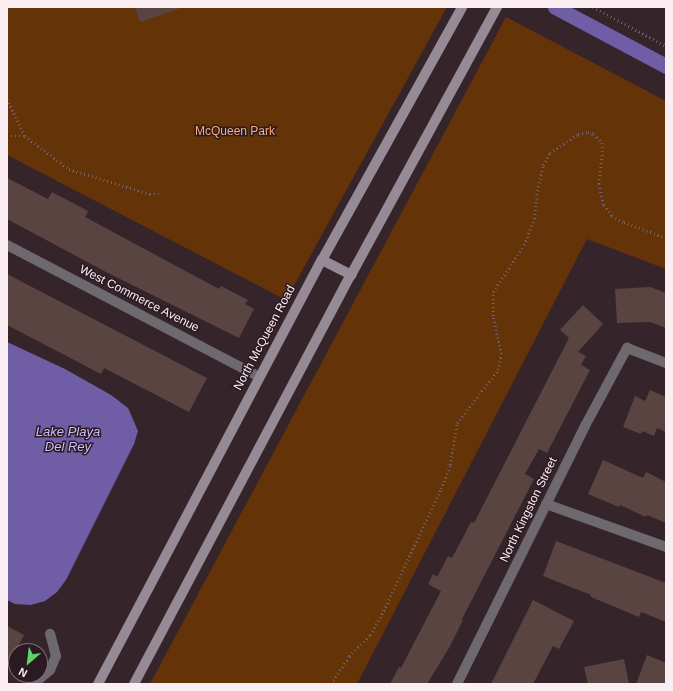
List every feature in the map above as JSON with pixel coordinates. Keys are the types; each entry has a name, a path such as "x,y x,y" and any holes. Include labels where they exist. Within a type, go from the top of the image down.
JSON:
{"main road":[{"name":"North McQueen Road","path":"98,684 259,377 462,7"},
{"path":"134,684 351,275 497,7"},
{"path":"322,260 351,275"}],"street":[{"name":"West Commerce Avenue","path":"7,246 259,377"},
{"name":"North Kingston Street","path":"457,684 546,504 627,348 666,363"},
{"path":"546,504 666,547"},
{"path":"33,684 50,670 56,656 50,634"}],"path":[{"path":"593,7 666,46"},
{"path":"7,99 26,136 69,169 150,194 161,194"},
{"path":"330,684 349,656 370,636 380,618 448,471 457,423 498,370 501,354 493,316 493,292 524,245 534,219 538,187 543,165 550,153 578,134 588,132 594,134 602,143 604,151 599,184 604,205 612,216 666,238"},
{"path":"7,136 26,136"}],"green space":[{"name":"McQueen Park","path":"7,7 447,7 286,300 7,155"},
{"path":"506,17 666,101 666,269 587,239 357,684 150,684"}],"water":[{"name":"Lake Playa Del Rey","path":"7,342 65,369 111,395 128,408 138,431 134,444 66,580 57,592 45,601 31,605 15,604 7,600"}],"building":[{"path":"135,7 178,7 179,9 140,22"},
{"path":"7,178 48,199 52,192 88,211 85,217 219,289 221,286 248,300 245,304 254,309 239,338 106,272 7,219"},
{"path":"7,274 207,378 189,412 104,368 101,374 7,325"},
{"path":"650,287 666,293 666,328 650,322 617,323 615,289"},
{"path":"583,305 603,324 578,352 586,356 581,365 590,370 547,453 539,449 525,474 534,479 462,619 463,620 449,648 427,684 390,684 399,667 401,668 441,591 428,584 433,574 437,577 448,556 452,558 471,522 474,523 569,338 560,330"},
{"path":"650,390 666,397 666,432 657,428 654,436 642,431 641,434 623,427 635,396 645,401"},
{"path":"603,460 643,478 646,472 666,482 666,523 647,515 646,517 620,505 619,507 588,494"},
{"path":"556,541 666,583 666,622 641,612 639,617 591,597 591,595 543,576"},
{"path":"533,600 574,621 559,649 553,646 533,684 491,684"},
{"path":"7,626 24,635 20,643 8,643 7,667"},
{"path":"647,655 666,663 666,684 636,684"},
{"path":"624,659 629,684 588,684 584,667"}],"waterway":[{"path":"555,7 666,66"}]}
